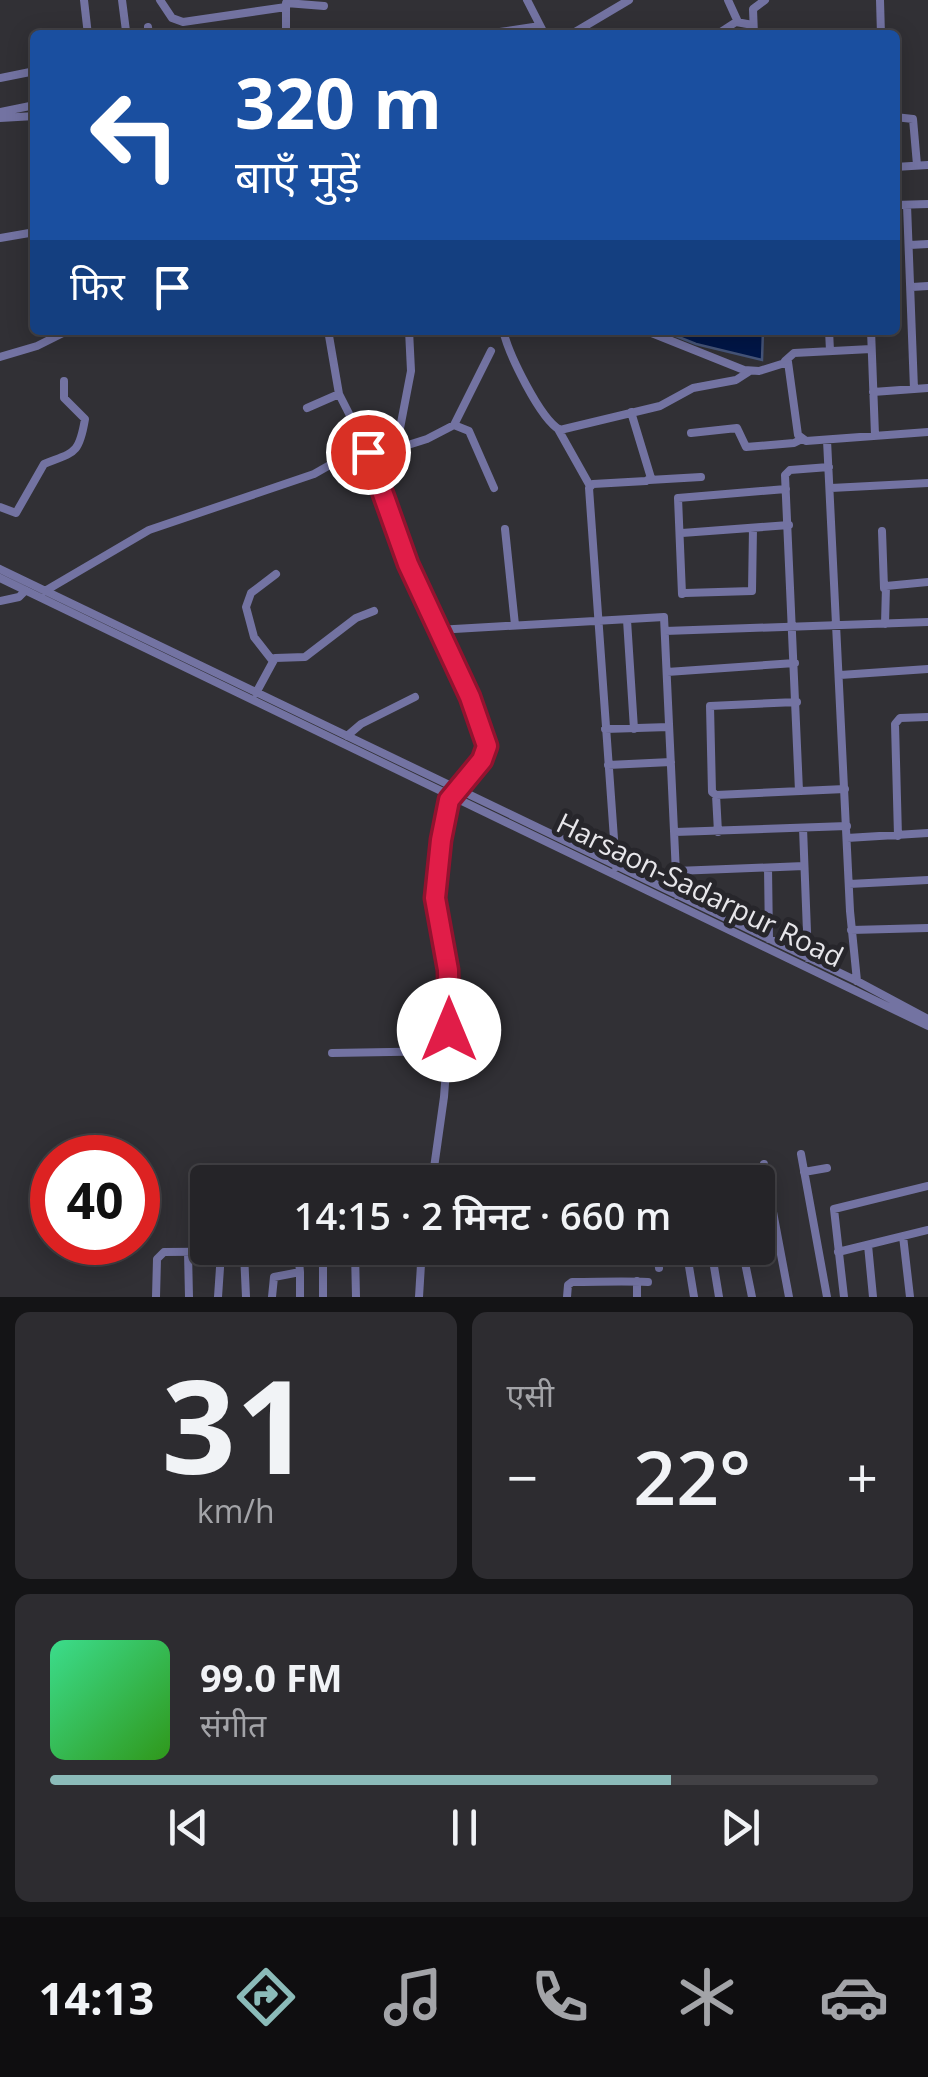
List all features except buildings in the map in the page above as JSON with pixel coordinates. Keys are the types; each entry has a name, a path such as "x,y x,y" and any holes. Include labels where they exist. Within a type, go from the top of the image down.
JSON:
{"street":[{"path":"84,0 87,30"},
{"path":"122,0 126,30"},
{"path":"160,0 172,18 182,22 286,4 324,6"},
{"path":"527,0 542,30"},
{"path":"577,30 613,5 629,0"},
{"path":"728,0 738,22 754,30 753,9 765,0"},
{"path":"880,0 881,30"},
{"path":"286,4 286,30"},
{"path":"726,30 738,22"},
{"path":"0,78 30,72"},
{"path":"0,115 30,106"},
{"path":"0,115 30,116"},
{"path":"900,118 913,120 916,165"},
{"path":"900,167 928,165"},
{"path":"900,206 928,204"},
{"path":"907,205 914,389"},
{"path":"0,238 30,233"},
{"path":"910,245 928,244"},
{"path":"912,287 928,286"},
{"path":"0,356 59,335"},
{"path":"329,335 339,394 365,445 396,534 470,697 487,746 482,760 455,792 445,815 435,898 448,970 448,1051 434,1165"},
{"path":"396,449 411,371 409,335"},
{"path":"504,335 538,404 558,429 590,486 616,867"},
{"path":"657,335 750,371"},
{"path":"828,335 830,350"},
{"path":"870,335 875,435"},
{"path":"913,346 928,345"},
{"path":"558,429 660,406 693,388 736,380 750,371 785,361 794,353 871,349"},
{"path":"370,457 454,425 491,351"},
{"path":"785,361 790,368 802,439"},
{"path":"0,507 16,514 44,464 77,450 86,419 64,398 64,381"},
{"path":"873,392 928,388"},
{"path":"306,408 339,394"},
{"path":"631,412 651,473 648,480"},
{"path":"454,425 469,431 494,488"},
{"path":"691,433 737,428 747,447 802,439 928,432"},
{"path":"827,440 851,930 857,981"},
{"path":"45,591 149,530 314,474 365,445"},
{"path":"800,791 787,471 829,467"},
{"path":"590,486 701,477"},
{"path":"831,488 928,483"},
{"path":"753,528 752,591 683,594 678,498 786,489"},
{"path":"682,534 790,525"},
{"path":"504,529 515,625"},
{"path":"882,530 886,624"},
{"path":"0,569 24,587 45,591 348,736 455,792"},
{"path":"270,665 253,636 246,607 251,594 276,574"},
{"path":"0,578 455,792"},
{"path":"884,588 888,584 928,582"},
{"path":"0,601 19,597 24,587"},
{"path":"256,693 270,665 310,654 354,620 374,611"},
{"path":"437,630 662,616 677,895"},
{"path":"627,620 634,729"},
{"path":"665,632 928,622"},
{"path":"667,672 795,663"},
{"path":"840,674 928,670"},
{"path":"348,736 361,724 415,697"},
{"path":"718,832 716,795 711,790 710,706 796,702"},
{"path":"898,836 895,722 928,717"},
{"path":"605,729 669,727"},
{"path":"608,765 671,762"},
{"path":"716,795 845,789"},
{"name":"Harsaon-Sadarpur Road","path":"455,792 857,981 928,1022"},
{"name":"Harsaon-Sadarpur Road","path":"455,792 928,1022"},
{"path":"675,832 847,826"},
{"path":"802,828 808,958"},
{"path":"847,838 928,834"},
{"path":"676,872 804,866"},
{"path":"768,868 769,939"},
{"path":"849,884 928,880"},
{"path":"851,930 928,928"},
{"path":"332,1054 448,1051"},
{"path":"801,1154 827,1297"},
{"path":"764,1164 789,1297"},
{"path":"804,1172 828,1168"},
{"path":"844,1297 834,1209 928,1186"},
{"path":"838,1252 928,1230"},
{"path":"903,1236 910,1297"},
{"path":"868,1244 874,1297"},
{"path":"156,1297 160,1253 188,1252 188,1297"},
{"path":"218,1297 221,1265"},
{"path":"245,1265 246,1297"},
{"path":"299,1265 300,1297"},
{"path":"323,1265 324,1297"},
{"path":"355,1265 356,1297"},
{"path":"419,1297 421,1265"},
{"path":"689,1265 694,1297"},
{"path":"714,1265 719,1297"},
{"path":"745,1265 752,1297"},
{"path":"272,1297 274,1277 300,1272"},
{"path":"568,1297 570,1282 648,1282"},
{"path":"636,1282 637,1297"},
{"path":"604,1297 605,1284"}],"water":[{"path":"674,335 763,335 762,360"}],"route":[{"path":"368,452 408,564 470,697 487,746 482,760 449,800 441,840 435,898 450,987 449,1030"}]}
